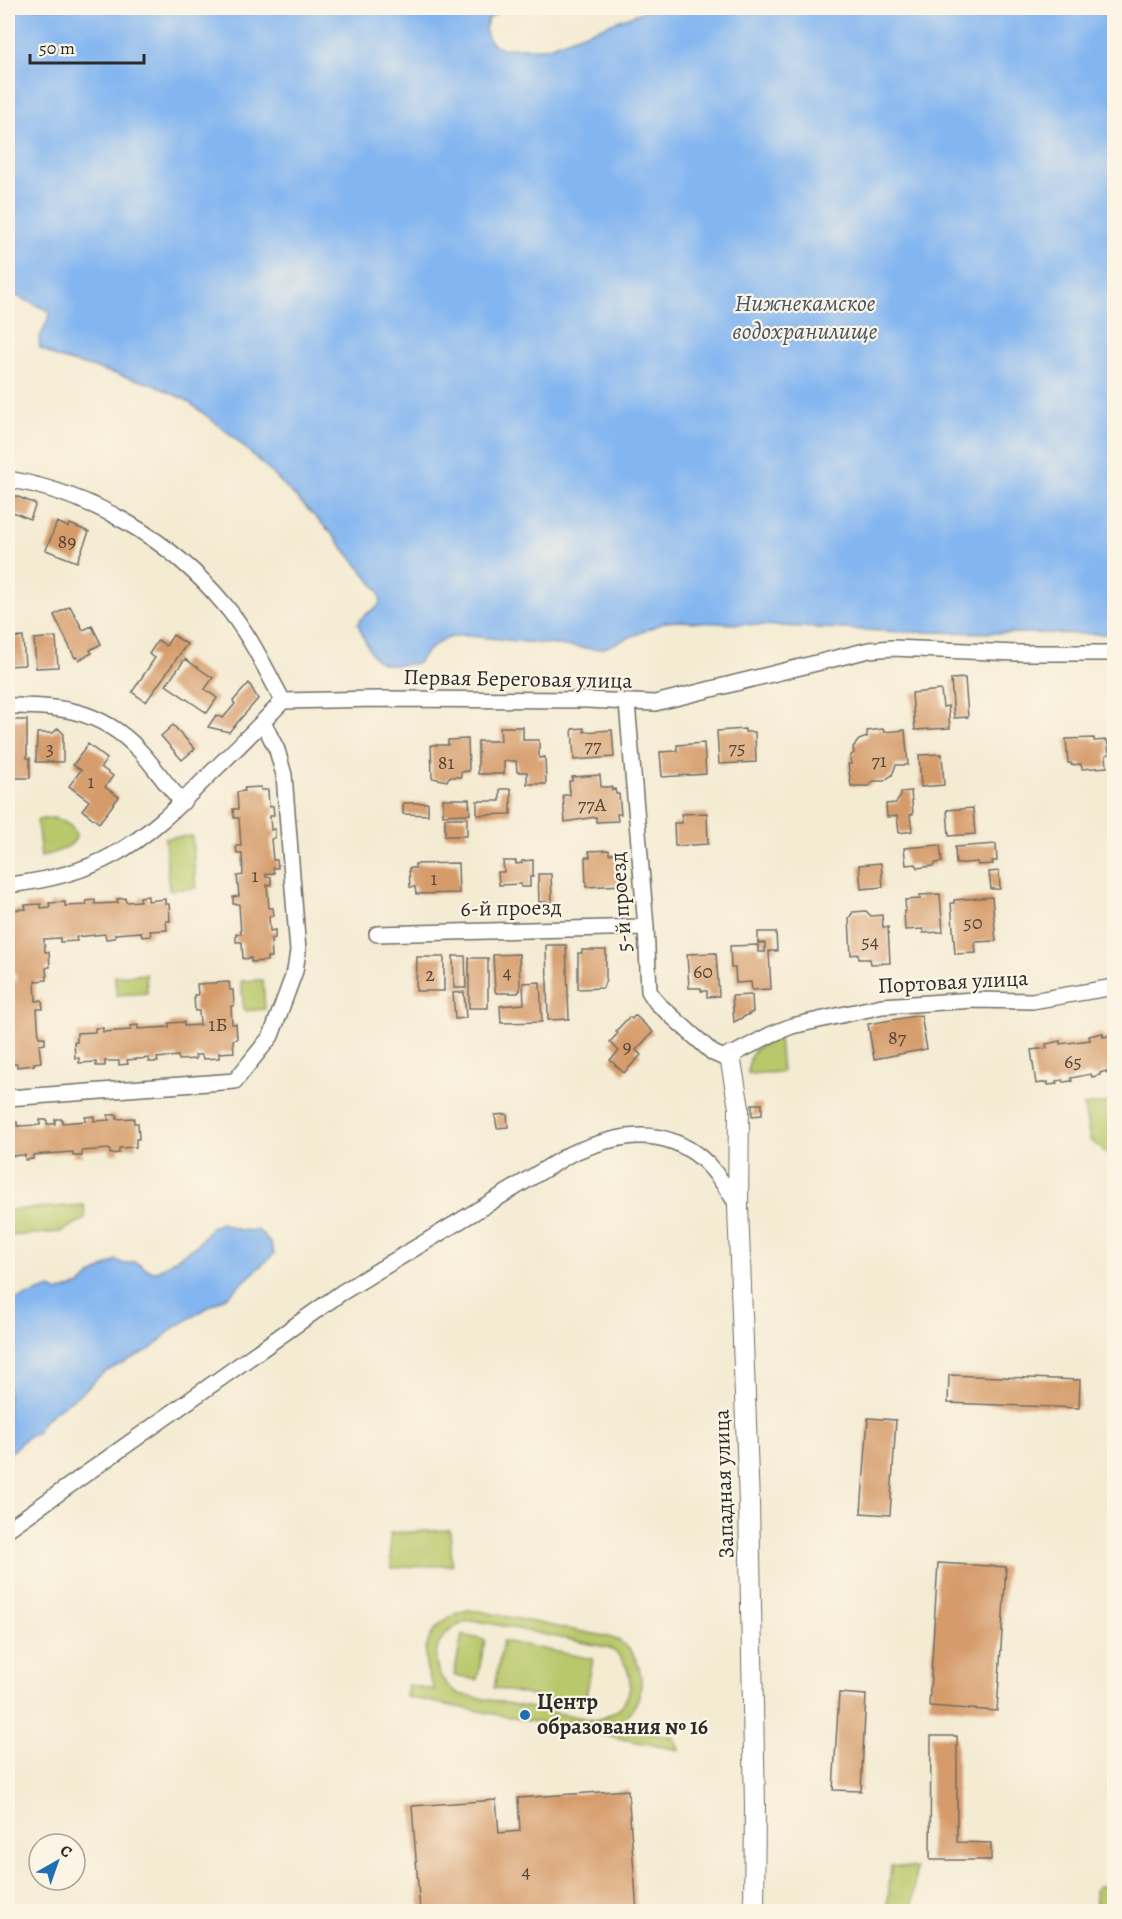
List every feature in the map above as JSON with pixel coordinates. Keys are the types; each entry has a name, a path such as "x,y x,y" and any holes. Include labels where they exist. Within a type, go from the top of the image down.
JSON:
{"street":[{"path":"8,479 64,493 101,508 165,546 225,604 252,643 283,701 183,802 135,842 94,865 46,879 8,885"},
{"name":"Первая Береговая улица","path":"283,701 586,700 656,703 869,650 892,648 1017,653 1114,653"},
{"name":"5-й проезд","path":"627,703 646,927 649,991 657,1003 713,1053 722,1057 730,1056"},
{"path":"8,706 47,706 90,715 116,730 139,749 167,786 183,802"},
{"path":"8,1098 235,1082 268,1040 295,970 298,951 286,783 280,760 263,722"},
{"name":"6-й проезд","path":"377,934 646,927"},
{"name":"Портовая улица","path":"730,1056 792,1026 882,1006 974,1000 1032,1001 1114,987"},
{"name":"Западная улица","path":"730,1056 739,1108 738,1206 750,1516 755,1806 754,1911"},
{"path":"8,1529 340,1293 570,1154 614,1139 640,1136 660,1137 680,1144 701,1159 718,1176 738,1206"}],"green space":[{"path":"53,818 65,822 74,830 76,836 71,845 41,857 37,820"},
{"path":"192,836 196,888 169,890 165,838"},
{"path":"146,974 147,993 116,995 115,976"},
{"path":"263,980 265,1009 244,1011 241,981"},
{"path":"779,1038 782,1072 748,1074 752,1054 765,1043"},
{"path":"1109,1102 1114,1135 1114,1159 1090,1140 1084,1106"},
{"path":"84,1205 85,1219 60,1232 8,1236 8,1210"},
{"path":"450,1530 452,1565 391,1568 390,1533"},
{"path":"468,1610 479,1611 611,1637 624,1644 636,1659 641,1684 634,1707 617,1725 674,1737 679,1750 406,1697 408,1685 435,1690 429,1677 426,1652 434,1631 454,1615","holes":["469,1621 479,1621 610,1648 627,1668 630,1679 625,1700 608,1716 594,1720 459,1694 440,1675 436,1665 439,1643 456,1626"]},
{"path":"462,1635 485,1640 477,1680 454,1675"},
{"path":"503,1641 593,1659 584,1706 494,1688"},
{"path":"891,1866 916,1868 912,1911 887,1911"},
{"path":"1098,1886 1114,1887 1114,1911 1109,1911 1096,1904 1095,1889"}],"water":[{"name":"Нижнекамское водохранилище","path":"8,8 503,8 488,20 485,29 489,40 495,46 546,48 652,8 1114,8 1114,634 904,632 676,621 666,622 604,648 594,649 460,635 436,644 418,663 392,665 378,661 368,648 358,624 361,618 378,606 380,597 377,589 331,533 274,475 231,435 186,400 152,384 58,358 40,348 39,340 51,312 8,292"},
{"path":"221,1223 239,1230 258,1230 271,1244 274,1254 229,1295 172,1329 151,1349 103,1373 84,1391 54,1412 42,1423 35,1434 25,1438 8,1454 8,1302 51,1288 58,1292 80,1285 116,1260 124,1264 135,1262 153,1272 159,1270 197,1245 211,1227"}],"building":[{"path":"13,495 36,504 30,519 8,510"},
{"path":"57,522 68,527 70,524 89,532 77,562 46,550"},
{"path":"70,606 83,630 92,626 101,644 90,650 92,653 79,660 75,658 54,615"},
{"path":"173,635 187,644 146,702 132,692 155,658 149,654 158,640 166,646"},
{"path":"23,637 25,665 8,666 8,638"},
{"path":"56,637 58,667 36,668 34,639"},
{"path":"185,659 213,678 205,689 217,698 207,713 166,685"},
{"path":"965,678 968,717 954,718 951,679"},
{"path":"249,683 258,699 229,732 208,727 216,715 223,718 235,704 233,701"},
{"path":"941,690 943,707 948,706 950,728 915,730 912,693"},
{"path":"10,720 27,720 27,758 30,758 30,778 10,778"},
{"path":"173,725 195,749 182,760 161,736"},
{"path":"500,727 523,727 523,740 539,740 539,758 545,757 546,784 527,784 527,772 517,772 516,761 504,761 504,774 478,774 478,741 501,741"},
{"path":"58,728 63,733 63,762 36,762 37,733 53,733"},
{"path":"584,728 584,732 612,730 614,757 574,760 572,729"},
{"path":"745,729 745,732 755,732 756,762 719,764 717,731"},
{"path":"883,729 884,732 905,730 908,765 896,765 892,775 884,781 874,781 869,786 851,786 848,764 851,764 850,756 854,753 853,747 859,740 867,737 867,731"},
{"path":"1094,738 1094,741 1107,740 1109,754 1106,755 1107,767 1082,769 1081,764 1068,763 1066,739"},
{"path":"468,739 469,771 461,772 461,777 449,777 447,781 432,778 431,745 448,745 448,740"},
{"path":"704,743 706,774 662,777 660,752 677,751 677,745"},
{"path":"88,744 107,759 101,767 113,776 105,787 119,797 99,823 82,810 89,801 69,786 81,770 73,765"},
{"path":"942,754 944,785 921,787 919,755"},
{"path":"600,775 601,787 612,787 616,794 619,794 621,814 617,814 618,821 596,822 596,817 565,822 563,795 570,795 569,781 572,781 572,777"},
{"path":"261,787 261,790 268,790 269,807 273,806 274,815 270,816 271,830 275,829 275,838 271,839 273,860 277,860 278,868 273,868 274,873 266,874 266,877 271,877 271,885 267,885 269,908 273,908 274,916 269,916 270,931 275,930 275,938 271,939 272,957 267,957 267,961 251,962 251,958 243,959 242,942 236,942 236,934 241,934 239,904 233,904 233,897 239,896 237,876 243,875 242,854 237,854 236,846 241,846 239,818 234,818 233,809 238,809 237,792 245,791 244,788"},
{"path":"500,789 511,789 511,814 477,815 477,801 500,801"},
{"path":"911,791 912,831 899,833 897,816 887,817 886,804 896,803 901,792"},
{"path":"443,799 469,799 470,814 443,815"},
{"path":"403,803 428,803 428,815 403,814"},
{"path":"973,808 975,834 949,836 947,810"},
{"path":"707,813 708,844 675,846 674,823 682,823 681,814"},
{"path":"445,818 467,818 467,836 445,836"},
{"path":"996,844 997,861 992,861 993,864 978,865 977,862 956,864 955,847"},
{"path":"940,845 942,862 917,868 916,864 906,865 904,848"},
{"path":"609,850 609,854 622,853 624,885 586,887 585,857 590,857 589,851"},
{"path":"533,860 533,877 530,877 530,887 521,887 521,884 499,885 498,872 504,872 503,861 516,861 516,864"},
{"path":"458,863 459,893 416,894 415,887 410,887 409,868 415,868 415,864"},
{"path":"881,863 883,887 861,889 859,865"},
{"path":"999,871 1000,889 991,889 989,872"},
{"path":"538,874 551,874 552,902 539,902"},
{"path":"940,894 943,932 923,933 923,929 905,930 905,900 920,899 920,895"},
{"path":"148,896 148,901 165,899 165,904 169,904 170,921 166,921 167,930 150,931 151,936 142,937 141,932 115,934 115,938 106,939 105,934 76,937 77,941 60,942 60,938 44,939 45,952 49,952 50,967 46,968 47,980 35,981 36,1001 42,1000 43,1009 37,1009 39,1037 45,1037 45,1044 39,1045 41,1062 17,1067 17,1064 12,1064 10,1047 8,1047 8,1038 10,1038 8,983 16,982 15,973 10,973 9,956 14,956 13,938 8,938 8,923 11,922 10,910 26,909 25,905 41,904 41,908 50,907 49,903 65,902 65,906 87,905 86,901 95,900 95,904 118,903 117,899 125,898 126,902 140,901 140,897"},
{"path":"992,897 996,941 975,942 976,953 955,954 951,903 954,903 954,900"},
{"path":"866,911 871,916 882,915 883,927 888,927 890,963 871,964 870,959 859,959 858,954 851,955 849,918 853,912"},
{"path":"758,932 776,932 777,951 769,951 771,989 752,990 751,982 736,983 735,968 731,968 730,946 758,945 758,952 765,952 765,943 758,943"},
{"path":"546,945 566,945 569,1019 548,1020"},
{"path":"582,950 606,950 606,979 603,988 578,989 578,953 582,953"},
{"path":"716,953 719,996 707,997 707,991 701,991 701,988 689,988 687,954"},
{"path":"519,954 520,990 518,993 496,993 493,955"},
{"path":"453,956 465,956 466,988 454,988"},
{"path":"417,957 444,957 444,991 416,991"},
{"path":"469,958 488,958 488,1008 469,1008"},
{"path":"229,982 230,990 233,990 232,1024 236,1024 237,1039 233,1040 234,1052 219,1053 219,1058 203,1059 202,1055 195,1055 196,1059 179,1060 178,1056 157,1058 158,1062 149,1062 149,1058 127,1060 128,1064 119,1065 119,1061 105,1061 105,1066 96,1066 96,1062 79,1063 79,1058 75,1058 74,1042 77,1042 77,1033 95,1032 95,1028 103,1028 103,1032 131,1030 131,1026 138,1025 138,1029 169,1027 169,1023 184,1022 184,1026 200,1025 199,1011 195,1011 194,995 198,995 197,984"},
{"path":"540,982 542,1022 501,1023 500,1006 524,1004 523,983"},
{"path":"464,992 466,1018 455,1019 453,993"},
{"path":"752,995 753,1012 734,1022 732,996"},
{"path":"635,1015 653,1032 636,1050 641,1055 624,1073 610,1060 619,1051 610,1042 618,1033 616,1031 629,1017 632,1019"},
{"path":"921,1015 927,1049 874,1059 868,1024"},
{"path":"1103,1033 1103,1037 1114,1035 1114,1073 1107,1074 1106,1071 1092,1077 1091,1074 1071,1078 1072,1081 1056,1081 1057,1084 1048,1085 1048,1082 1036,1084 1031,1050 1047,1048 1046,1044 1060,1041 1060,1044 1090,1040 1089,1036"},
{"path":"752,1104 762,1104 762,1115 752,1116"},
{"path":"507,1114 508,1127 497,1128 495,1115"},
{"path":"108,1115 117,1115 117,1119 134,1118 134,1123 138,1123 139,1139 136,1139 136,1147 119,1148 119,1153 110,1154 110,1149 82,1151 82,1156 73,1156 73,1152 33,1155 33,1159 25,1160 25,1155 8,1156 10,1122 17,1122 17,1126 40,1125 40,1120 47,1120 47,1124 55,1124 55,1119 62,1119 62,1123 86,1121 85,1117 94,1116 94,1121 109,1120"},
{"path":"949,1375 1080,1380 1079,1408 948,1403"},
{"path":"868,1418 896,1420 890,1515 861,1513"},
{"path":"938,1563 1006,1567 997,1711 929,1706"},
{"path":"839,1693 866,1695 861,1791 833,1790"},
{"path":"931,1736 957,1736 957,1842 991,1843 991,1860 930,1860"},
{"path":"628,1790 637,1912 607,1912 607,1909 569,1912 420,1912 412,1806 496,1800 499,1833 520,1831 518,1798"}],"place":[{"name":"Центр образования № 16","path":"525,1715"}]}
